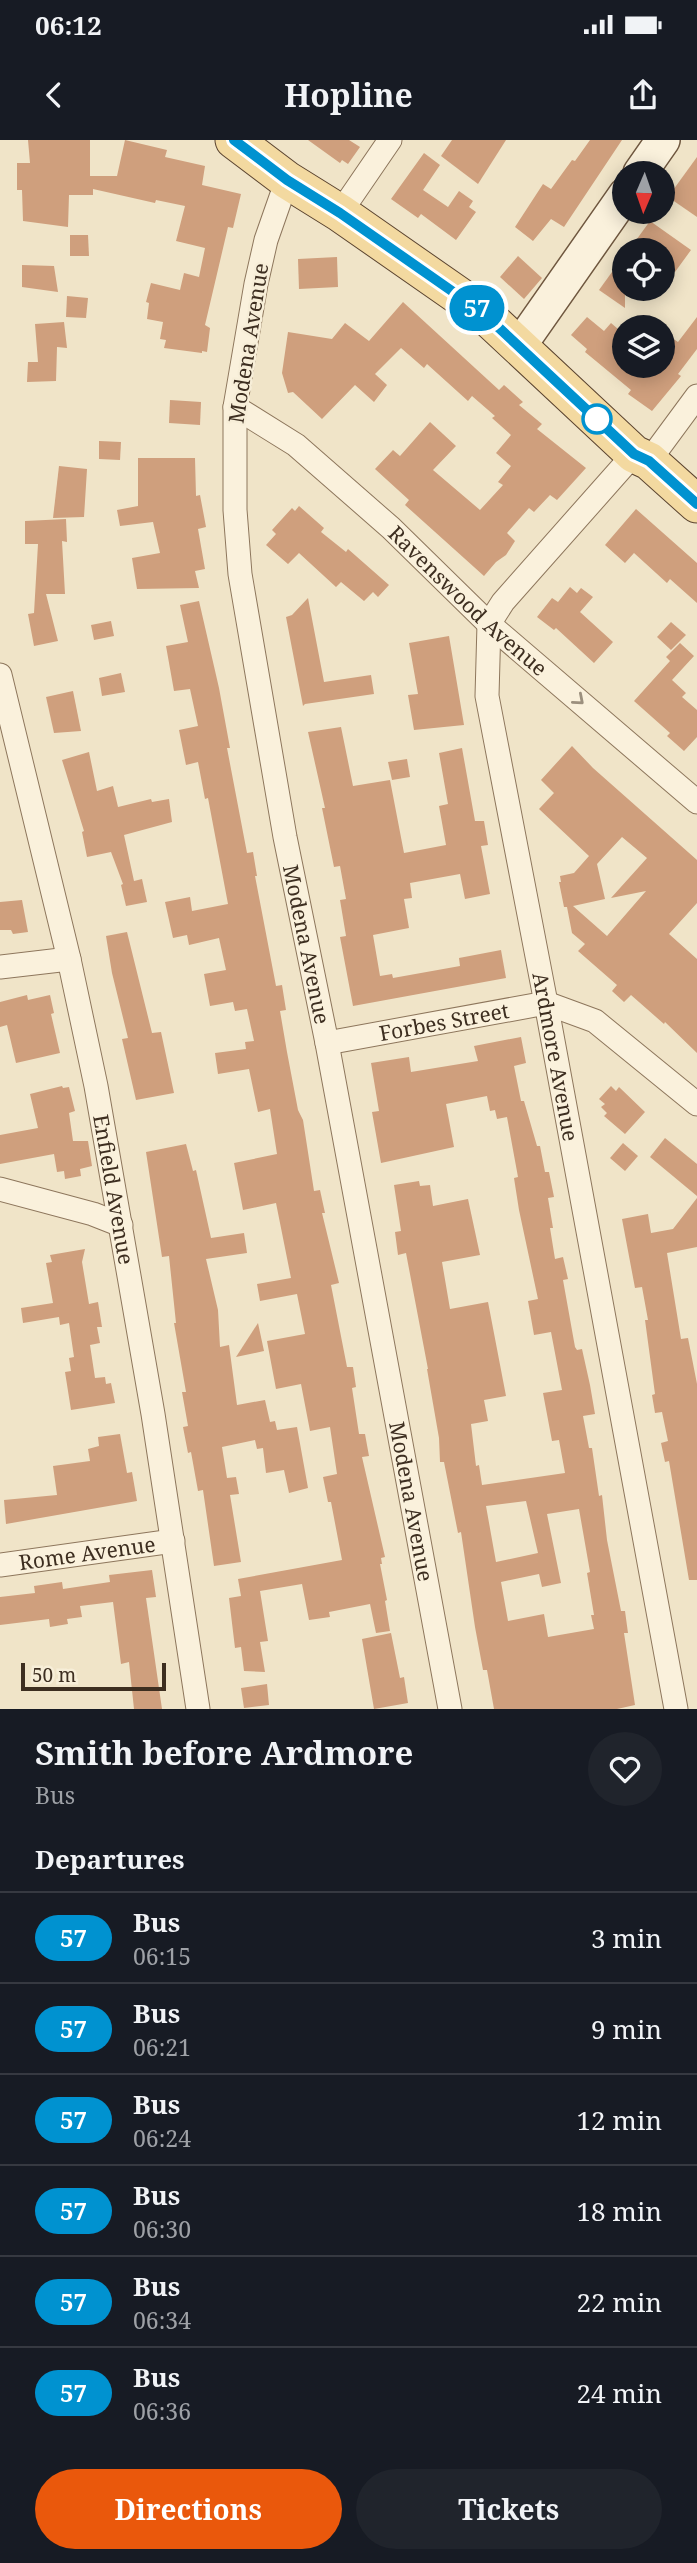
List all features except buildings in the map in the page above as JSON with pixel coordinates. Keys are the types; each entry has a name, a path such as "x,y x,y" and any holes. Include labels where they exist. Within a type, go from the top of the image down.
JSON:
{"main road":[{"path":"234,140 287,180 340,213 482,312 697,504"}],"street":[{"path":"340,213 390,140"},
{"path":"648,161 663,140"},
{"name":"Modena Avenue","path":"287,180 266,240 235,407 235,510 240,574 285,836 327,1043 450,1709"},
{"path":"520,345 612,214"},
{"path":"489,624 503,602 697,396"},
{"name":"Ravenswood Avenue","path":"235,407 296,445 391,528 489,624 697,802"},
{"name":"Ardmore Avenue","path":"489,624 487,696 676,1709"},
{"name":"Enfield Avenue","path":"0,675 69,959 96,1086 173,1541 198,1709"},
{"path":"0,967 69,959"},
{"path":"546,1003 595,1021 697,1104"},
{"name":"Forbes Street","path":"327,1043 546,1003"},
{"path":"0,1189 93,1214 121,1225"},
{"name":"Rome Avenue","path":"0,1565 173,1541"}],"bus line":[{"name":"57","path":"234,140 287,180 340,213 482,312 634,454 649,461 697,504"}]}
